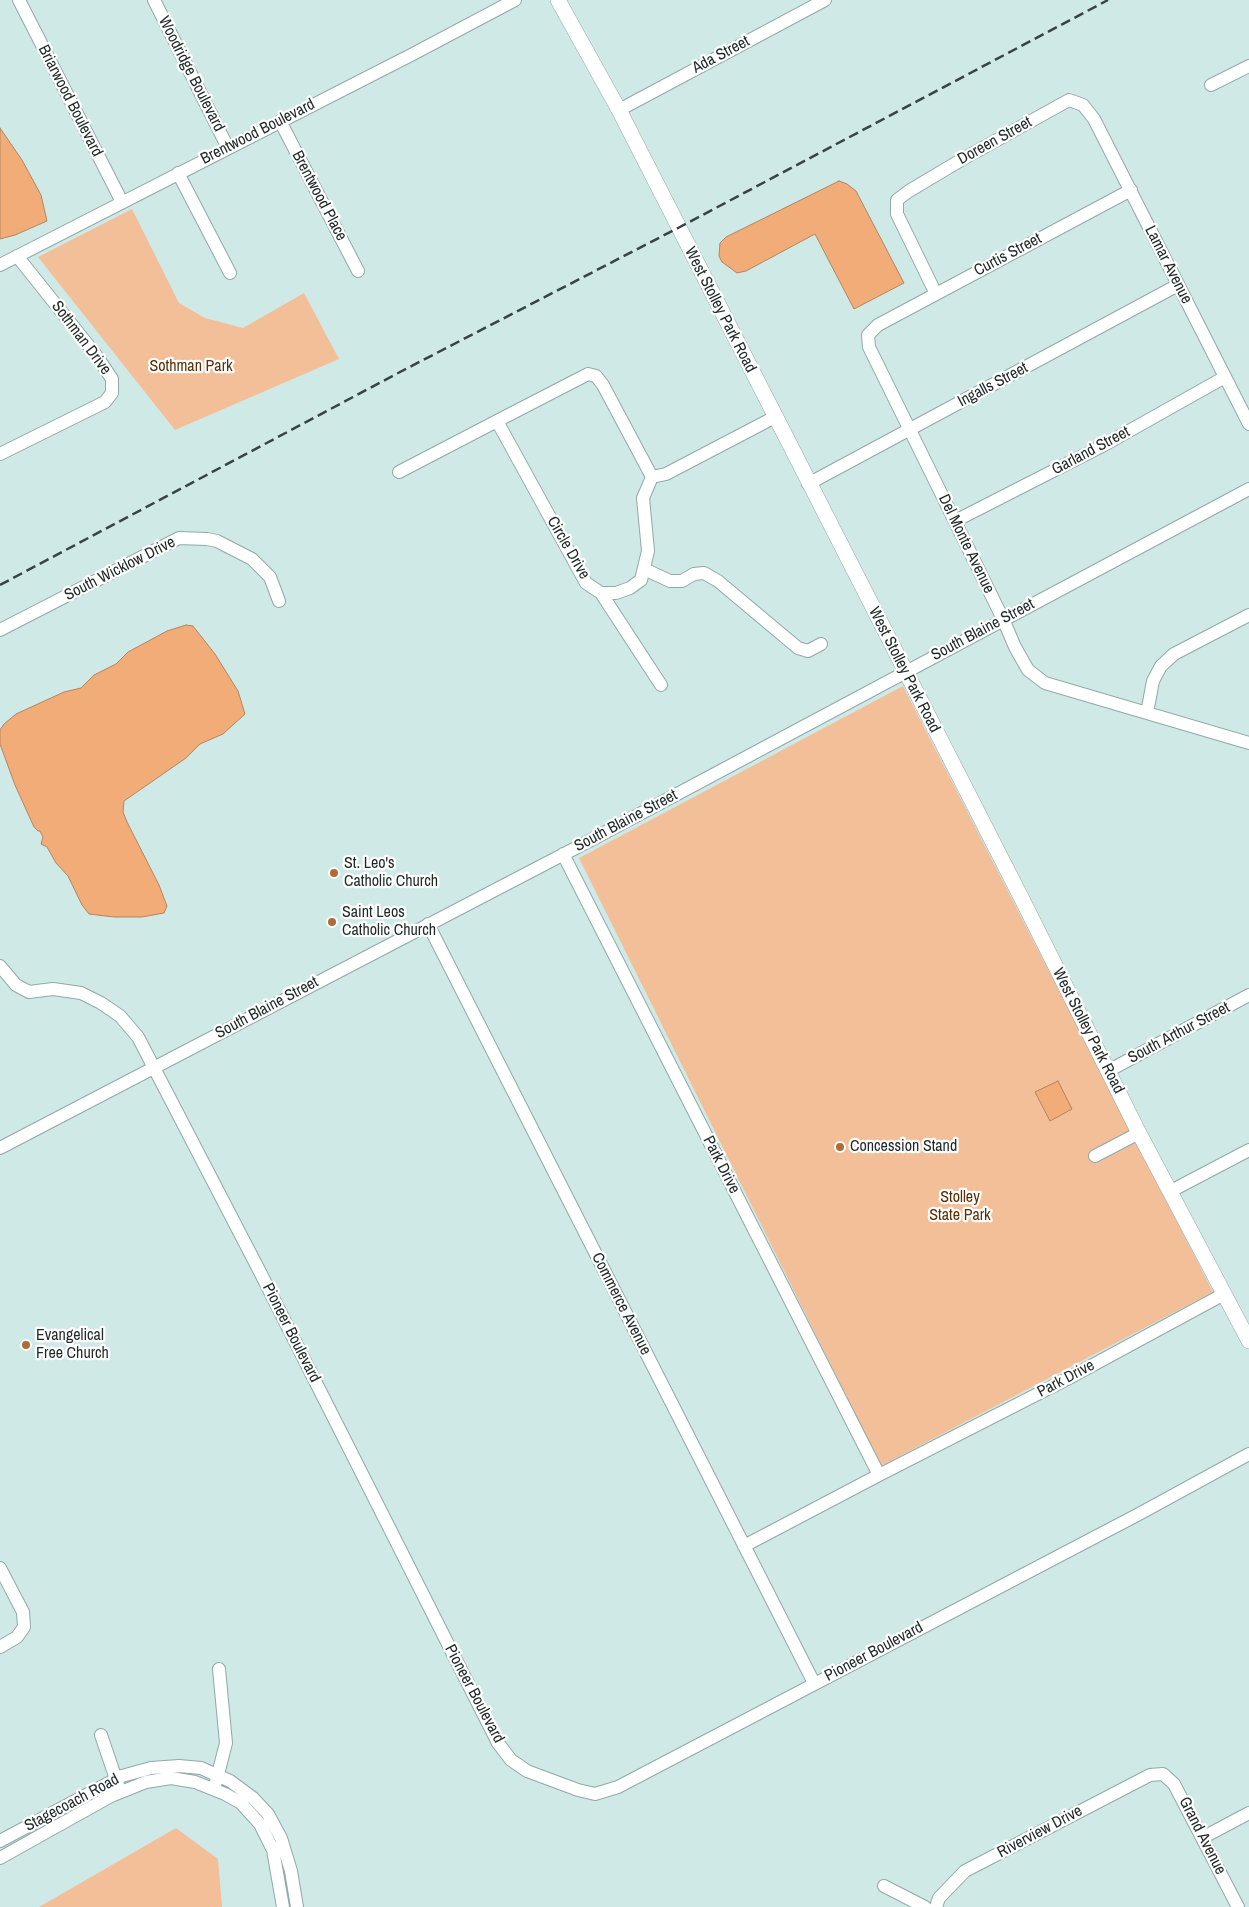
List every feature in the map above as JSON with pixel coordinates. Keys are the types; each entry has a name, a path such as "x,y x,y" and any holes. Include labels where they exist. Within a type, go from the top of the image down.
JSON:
{"main road":[{"name":"West Stolley Park Road","path":"558,0 618,110 1169,1192 1224,1294 1245,1323 1249,1341"}],"street":[{"name":"Briarwood Boulevard","path":"19,0 122,202"},
{"name":"Woodridge Boulevard","path":"154,0 228,148"},
{"name":"Brentwood Boulevard","path":"0,264 413,54 515,0"},
{"name":"Ada Street","path":"618,110 825,0"},
{"path":"1211,85 1249,66"},
{"name":"Doreen Street","path":"936,294 897,214 897,200 906,192 1069,100 1083,105 1085,108"},
{"name":"Lamar Avenue","path":"1085,108 1094,119 1249,424"},
{"name":"Brentwood Place","path":"280,121 358,271"},
{"path":"178,173 230,273"},
{"name":"Curtis Street","path":"886,321 1130,190"},
{"name":"Sothman Drive","path":"0,454 105,402 112,393 112,379 96,355 17,256"},
{"name":"Ingalls Street","path":"808,484 1178,285"},
{"name":"Del Monte Avenue","path":"886,321 878,325 868,336 868,347 1028,670 1044,683 1249,742"},
{"path":"399,472 588,374 596,376 603,384 652,477"},
{"name":"Garland Street","path":"955,521 1104,445 1225,377"},
{"path":"652,477 666,474 775,417"},
{"name":"Circle Drive","path":"497,421 586,583 602,593 616,593 630,588 641,580 644,570"},
{"path":"652,477 643,498 648,551 644,570 670,581 682,581 694,574 704,573 718,581 798,648 808,651 821,644"},
{"name":"South Blaine Street","path":"0,1148 563,854 1249,489"},
{"name":"South Wicklow Drive","path":"0,630 179,538 216,541 252,559 270,577 279,601"},
{"path":"602,593 661,685"},
{"path":"1147,713 1153,681 1161,666 1174,654 1249,615"},
{"name":"Park Drive","path":"563,854 879,1475"},
{"name":"Commerce Avenue","path":"428,924 814,1683"},
{"name":"Pioneer Boulevard","path":"0,966 16,985 29,992 52,989 81,993 120,1016 138,1037 494,1734 511,1760 527,1771 578,1790 596,1794 618,1787 1139,1514 1249,1454"},
{"name":"South Arthur Street","path":"1108,1071 1249,995"},
{"path":"1095,1156 1139,1133"},
{"path":"1169,1192 1249,1150"},
{"name":"Park Drive","path":"744,1546 1067,1380 1224,1294"},
{"path":"0,1568 23,1612 24,1627 17,1637 0,1647"},
{"path":"214,1789 226,1743 219,1669"},
{"path":"101,1735 121,1792"},
{"name":"Stagecoach Road","path":"1,1837 116,1779 151,1768 179,1766 201,1768 230,1782 254,1798 268,1814 281,1838 291,1871 297,1907"},
{"name":"Grand Avenue","path":"1158,1774 1163,1774 1174,1784 1238,1907"},
{"name":"Riverview Drive","path":"936,1907 939,1898 965,1872 1150,1775 1158,1774"},
{"name":"Stagecoach Road","path":"5,1855 121,1792 146,1782 171,1778 195,1782 214,1789 241,1803 260,1824 273,1850 283,1907"},
{"path":"1202,1838 1249,1813"},
{"path":"1,1837 5,1855"},
{"path":"884,1886 925,1907"}],"green space":[{"name":"Sothman Park","path":"132,209 179,303 205,318 243,328 304,293 339,359 175,430 38,257"},
{"name":"Stolley State Park","path":"903,686 1213,1292 881,1466 579,858"},
{"path":"176,1828 218,1859 222,1907 39,1907"}],"shaded area":[{"path":"0,128 22,160 41,195 47,221 15,235 0,239"},
{"path":"839,181 856,191 904,283 854,309 815,234 746,271 737,273 722,262 719,256 720,243 726,237"},
{"path":"186,625 193,626 215,654 238,691 245,714 223,734 200,744 186,758 124,801 123,812 127,822 159,885 167,906 164,913 142,917 114,917 89,914 82,905 68,876 56,863 47,847 41,844 43,837 40,831 34,827 15,785 0,744 0,730 16,714 64,692 81,688 94,675 116,664 128,652 167,631"},
{"path":"1058,1081 1072,1109 1050,1121 1035,1092"}],"railway":[{"path":"0,585 400,372 678,228 1108,0"}],"place":[{"name":"St. Leo's Catholic Church","path":"334,873"},
{"name":"Saint Leos Catholic Church","path":"332,922"},
{"name":"Concession Stand","path":"840,1147"},
{"name":"Evangelical Free Church","path":"26,1345"}]}
